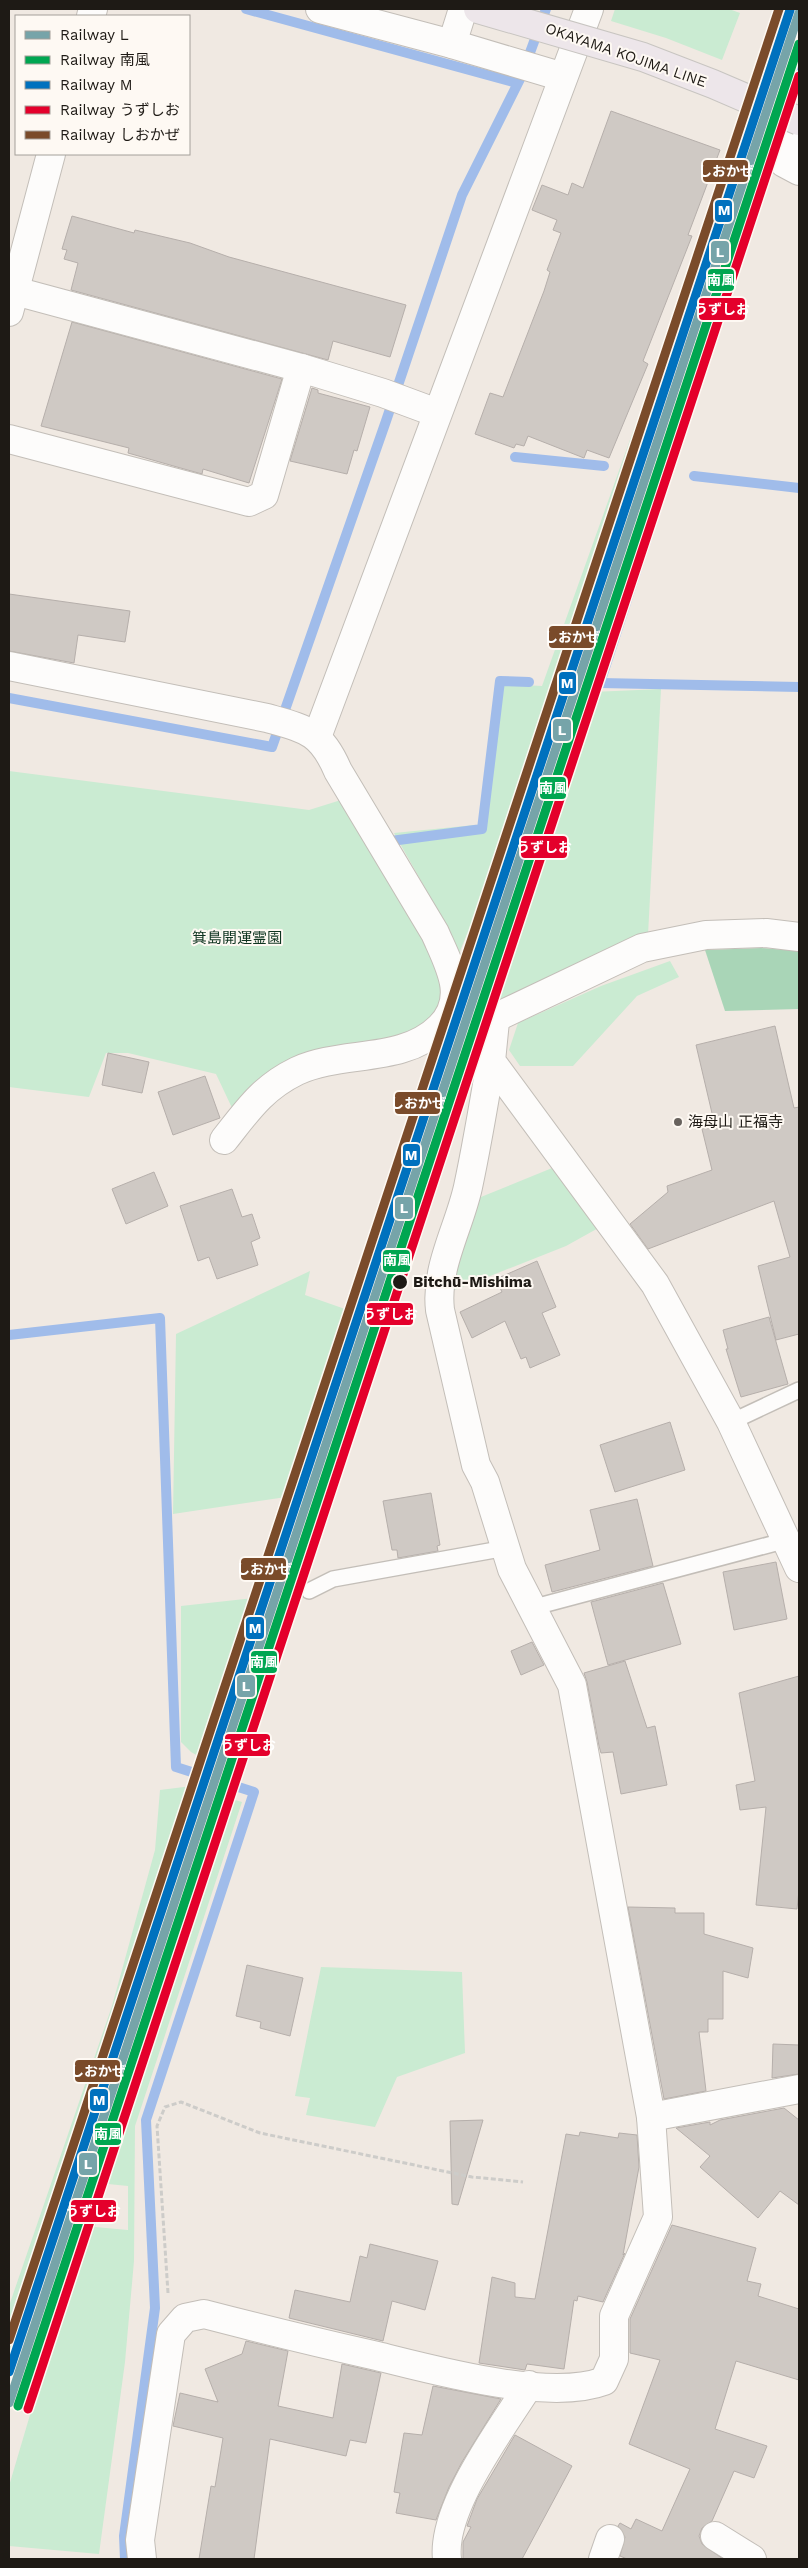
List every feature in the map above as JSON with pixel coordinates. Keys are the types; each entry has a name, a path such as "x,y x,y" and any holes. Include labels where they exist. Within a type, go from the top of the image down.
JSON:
{"main road":[{"name":"OKAYAMA KOJIMA LINE","path":"478,9 643,58 713,84 799,122"}],"street":[{"path":"320,9 452,44 552,74"},
{"path":"452,44 463,9"},
{"path":"308,732 437,413 552,74 589,9"},
{"path":"799,122 784,163 799,171"},
{"path":"51,155 12,301 301,368 411,402 437,413"},
{"path":"9,438 249,502 264,495 301,368"},
{"path":"9,666 267,718 308,732 330,751 338,771 435,933 445,955 454,985 455,1006 447,1020 437,1030 409,1048 328,1061 298,1071 260,1094 224,1140"},
{"path":"142,2559 140,2540 171,2334 185,2318 204,2314 474,2380 529,2385 589,2387 604,2381 614,2359 614,2316 658,2217 651,2117 572,1685 512,1569 485,1482 476,1465 440,1310 438,1292 468,1188 491,1062 495,1021 501,1015 642,948 706,935 766,933 799,937"},
{"path":"455,1006 495,1021"},
{"path":"491,1062 655,1284 731,1422 799,1568"},
{"path":"651,2117 799,2089"},
{"path":"447,2559 446,2547 454,2515 461,2498 473,2474 529,2385"},
{"path":"716,2536 752,2559"}],"lane":[{"path":"731,1422 799,1390"},
{"path":"532,1608 787,1540"},
{"path":"309,1591 333,1579 506,1548"}],"path":[{"path":"171,2334 157,2126 165,2107 181,2102 260,2133 472,2177 523,2182"}],"green space":[{"path":"615,9 729,9 740,13 722,60 666,38 611,21"},
{"path":"735,146 742,147 558,681 481,937 467,934 456,961 446,925 394,833 485,824 502,684 542,686"},
{"path":"661,689 648,935 496,1003 483,999 592,692"},
{"name":"箕島開運霊園","path":"9,771 309,810 341,800 418,924 449,986 426,1029 233,1110 216,1074 128,1053 106,1053 89,1097 9,1087"},
{"path":"761,948 799,951 799,1009 725,1011 705,950"},
{"path":"670,961 679,977 637,996 573,1066 520,1066 509,1050 518,1023 601,986"},
{"path":"557,1166 602,1226 566,1246 452,1291 452,1269 476,1199"},
{"path":"371,1270 293,1496 173,1514 176,1334 310,1271 305,1295 345,1309 360,1272"},
{"path":"263,1597 207,1761 191,1752 181,1742 181,1606"},
{"path":"200,1785 9,2362 9,2306 112,2006 155,1850 160,1790"},
{"path":"221,1796 242,1802 135,2126 134,2261 125,2362 99,2554 9,2546 9,2486 84,2232","holes":["108,2184 128,2186 128,2230 95,2227"]},
{"path":"321,1967 462,1972 465,2053 397,2077 375,2127 306,2115 310,2098 295,2096"}],"building":[{"path":"611,111 720,150 688,235 692,236 643,361 648,364 609,458 587,450 584,458 528,436 524,446 516,444 514,448 475,434 490,393 503,397 544,291 550,272 547,270 561,233 553,230 557,220 532,210 542,185 568,195 572,183 583,188"},
{"path":"72,216 134,233 135,230 190,243 229,257 406,305 390,357 333,341 328,360 71,290 78,263 64,259 67,250 62,249"},
{"path":"72,322 282,379 249,483 203,469 202,474 128,453 129,448 41,426"},
{"path":"312,388 318,390 318,393 370,407 357,451 354,450 347,474 290,461"},
{"path":"9,594 130,611 125,642 78,635 74,663 9,651"},
{"path":"775,1026 794,1108 799,1107 799,1334 776,1340 758,1266 790,1257 774,1201 648,1249 630,1224 668,1192 667,1186 712,1170 702,1129 715,1126 696,1045"},
{"path":"108,1053 149,1062 142,1093 102,1085"},
{"path":"205,1076 220,1118 173,1135 158,1092"},
{"path":"154,1172 168,1206 126,1224 112,1189"},
{"path":"232,1189 242,1217 252,1214 260,1238 251,1242 258,1265 217,1279 209,1257 198,1261 180,1206"},
{"path":"537,1261 556,1307 542,1313 560,1355 530,1368 526,1357 521,1359 505,1321 472,1338 460,1312 502,1292 496,1279"},
{"path":"769,1317 788,1384 741,1397 726,1349 728,1349 723,1330"},
{"path":"670,1422 685,1470 615,1492 600,1445"},
{"path":"431,1493 440,1545 437,1546 438,1551 398,1558 397,1550 392,1550 383,1501"},
{"path":"637,1499 653,1566 552,1592 545,1565 600,1550 590,1510"},
{"path":"776,1562 787,1619 734,1630 723,1572"},
{"path":"663,1583 681,1644 608,1665 591,1602"},
{"path":"532,1642 544,1665 521,1675 511,1651"},
{"path":"625,1661 647,1728 655,1726 667,1785 621,1794 613,1752 601,1753 584,1673"},
{"path":"799,1676 799,1890 797,1909 756,1905 766,1807 740,1810 736,1785 755,1781 739,1693"},
{"path":"628,1907 675,1908 675,1913 704,1913 704,1934 753,1948 748,1978 723,1971 723,2019 708,2019 708,2032 699,2032 706,2091 664,2099"},
{"path":"247,1965 303,1978 290,2036 260,2028 261,2022 236,2016"},
{"path":"773,2044 799,2045 799,2074 772,2078"},
{"path":"784,2108 799,2120 799,2205 780,2191 758,2218 700,2167 710,2156 676,2128 710,2122 710,2125 720,2120"},
{"path":"483,2120 458,2205 452,2204 450,2121"},
{"path":"580,2132 618,2138 619,2133 637,2135 639,2167 623,2255 625,2253 603,2302 578,2296 577,2301 574,2300 564,2369 527,2364 525,2370 479,2363 492,2277 515,2283 515,2297 535,2299 566,2134 579,2136"},
{"path":"672,2225 756,2248 747,2281 761,2284 758,2296 799,2309 799,2380 736,2361 715,2429 767,2446 754,2478 734,2471 712,2521 702,2528 699,2536 702,2544 723,2559 627,2559 620,2556 625,2537 618,2526 620,2523 631,2529 636,2519 662,2531 690,2469 629,2444 660,2360 630,2353 630,2319"},
{"path":"370,2244 438,2261 425,2310 392,2301 383,2341 289,2318 295,2290 350,2302 360,2256 367,2258"},
{"path":"246,2341 288,2351 278,2406 333,2418 342,2364 381,2373 366,2443 350,2440 346,2456 270,2439 254,2559 199,2559 211,2486 215,2487 223,2438 173,2426 180,2393 218,2402 205,2369 242,2354"},
{"path":"433,2386 501,2399 462,2462 449,2487 436,2520 396,2513 400,2493 394,2492 404,2433 422,2435"},
{"path":"515,2435 572,2466 522,2559 463,2559 463,2542 471,2527 467,2526 477,2499"}],"waterway":[{"path":"246,9 517,83"},
{"path":"9,698 272,747 386,421 462,195 521,77 546,9"},
{"path":"596,683 600,683 799,70"},
{"path":"515,457 604,466"},
{"path":"694,476 799,488"},
{"path":"391,841 482,829 500,681 529,682"},
{"path":"600,683 799,687"},
{"path":"9,1335 160,1318 176,1767 254,1792 146,2120 155,2308 124,2536 125,2559"}],"rail line":[{"name":"しおかぜ","path":"9,2340 779,9"},
{"name":"M","path":"9,2372 790,10"},
{"name":"L","path":"9,2403 799,13"},
{"name":"南風","path":"18,2406 799,44"},
{"name":"うずしお","path":"28,2409 799,76"}],"place":[{"name":"海母山 正福寺","path":"678,1122"},
{"name":"Bitchū-Mishima","path":"400,1282"}]}
